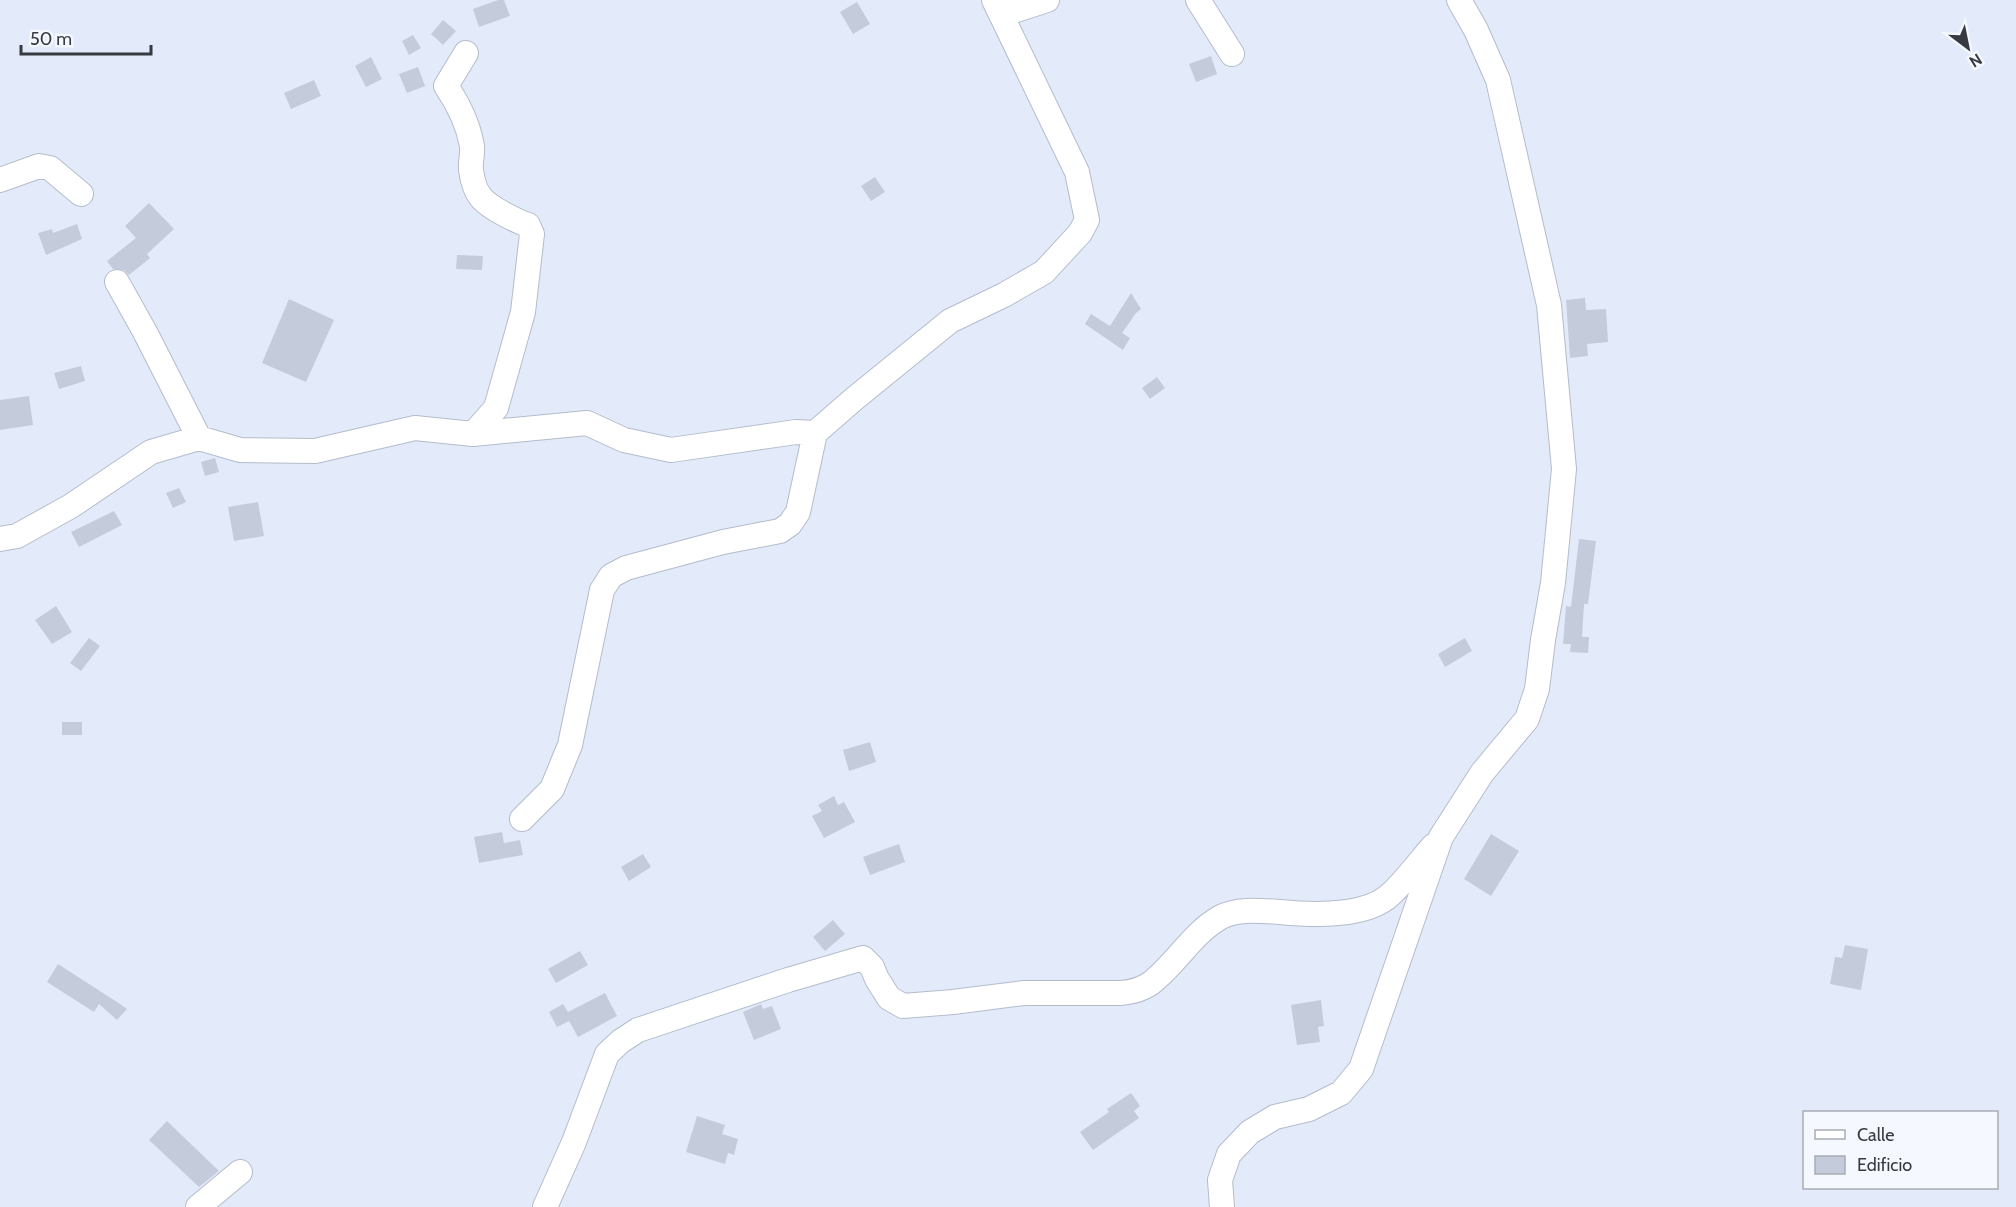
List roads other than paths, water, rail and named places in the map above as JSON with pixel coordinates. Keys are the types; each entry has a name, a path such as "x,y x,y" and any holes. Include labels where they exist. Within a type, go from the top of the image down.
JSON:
{"street":[{"path":"522,819 552,789 570,745 602,590 611,576 626,568 712,545 780,531 790,524 798,512 815,433 950,321 1004,295 1044,272 1080,233 1087,220 1077,172 998,8 1047,0"},
{"path":"1198,0 1232,54"},
{"path":"545,1207 574,1142 607,1054 638,1030 862,958 872,967 890,998 903,1006 1024,993 1134,991 1151,984 1206,927 1224,915 1255,910 1296,914 1350,912 1373,904 1390,895 1441,837 1482,773 1527,718 1537,689 1542,640 1553,583 1564,469 1549,305 1498,80 1476,30 1459,0"},
{"path":"466,53 446,86 459,105 467,123 472,149 471,168 478,195 484,202 514,221 528,225 532,234 523,312 496,408 473,434"},
{"path":"0,180 39,166 50,168 81,194"},
{"path":"117,282 199,438"},
{"path":"0,539 17,536 71,506 151,452 199,438 240,450 315,451 415,428 473,434 587,423 624,441 671,450 796,432 815,433"},
{"path":"1222,1207 1220,1180 1229,1154 1250,1132 1275,1117 1309,1109 1341,1093 1361,1069 1441,837"},
{"path":"198,1207 240,1172"}]}
